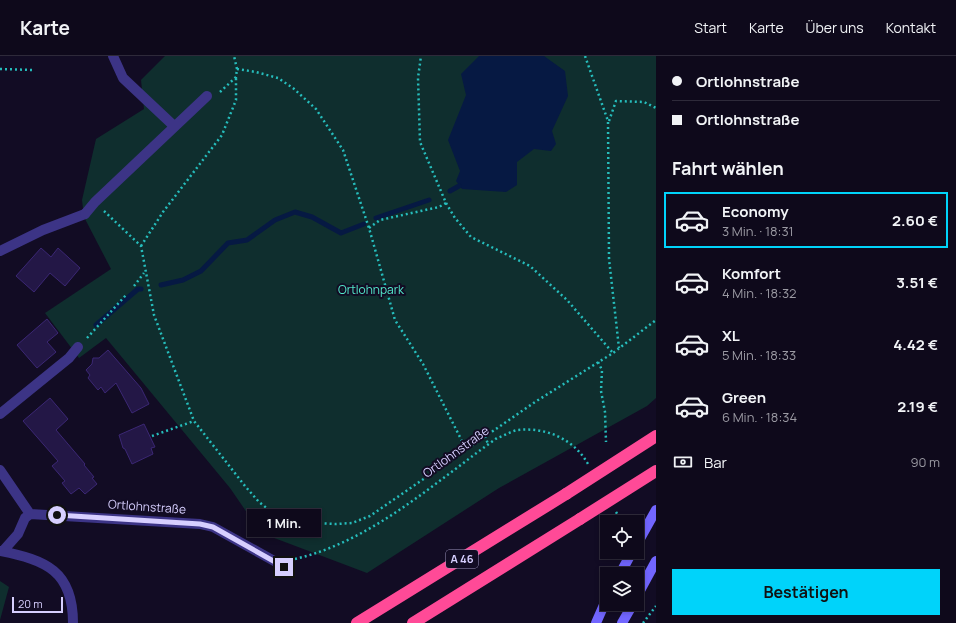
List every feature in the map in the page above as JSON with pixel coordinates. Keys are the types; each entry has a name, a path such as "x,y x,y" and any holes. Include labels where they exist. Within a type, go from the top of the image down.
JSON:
{"highway":[{"name":"A 46","path":"357,623 566,494 656,436"},
{"name":"A 46","path":"413,623 656,471"}],"main road":[{"path":"644,531 656,510"},
{"path":"644,583 656,561"},
{"path":"596,623 601,611"},
{"path":"622,623 629,611"}],"street":[{"path":"113,56 123,78 174,126"},
{"path":"0,251 43,230 85,214 95,202 207,96"},
{"path":"0,414 69,358 78,347"},
{"path":"0,470 30,514 25,518 18,534 2,551"},
{"name":"Ortlohnstraße","path":"30,514 200,524 213,527 281,565"},
{"path":"2,551 37,559 57,572 68,589 73,608 73,623"}],"path":[{"path":"141,246 163,212 222,135 236,100 237,69 234,56"},
{"path":"421,56 418,78 420,142 446,203 455,218 471,238 530,266 566,300 613,353"},
{"path":"585,56 608,121 609,259 619,348"},
{"path":"0,69 33,70"},
{"path":"237,69 278,78 293,88 316,109 343,150 369,228 395,320 423,364 466,449"},
{"path":"207,96 215,95 236,77"},
{"path":"608,121 616,101 644,102 656,108"},
{"path":"95,202 141,246 154,315 194,421 259,502 273,513 290,522 308,524 352,523 370,516 485,436 613,353 656,320"},
{"path":"369,228 380,220 439,207 446,203"},
{"path":"134,286 145,272"},
{"path":"78,347 126,295"},
{"path":"598,362 602,370 601,391 606,442"},
{"path":"152,436 194,421"},
{"name":"Ortlohnstraße","path":"281,565 339,544 386,520 488,444 497,438 517,430 553,434 568,441 581,451 591,469"},
{"path":"485,436 488,444"},
{"path":"614,509 618,515"},
{"path":"643,623 656,606"}],"green space":[{"name":"Ortlohnpark","path":"165,56 656,56 656,398 647,406 499,488 367,573 261,533 230,488 106,338 79,358 45,313 111,269 84,217 82,200 96,139 144,109 141,80"},
{"path":"0,581 9,587 0,620"}],"water":[{"path":"479,56 544,56 565,71 568,96 552,131 556,144 551,151 534,149 517,162 517,185 506,192 462,189 456,181 460,171 448,140 466,95 461,74"}],"building":[{"path":"41,248 51,257 58,248 80,268 65,286 50,273 34,292 16,276"},
{"path":"47,319 58,333 47,342 56,352 37,368 17,345"},
{"path":"108,350 141,388 149,404 132,413 116,383 105,393 101,387 98,390 88,378 90,375 86,370 92,364 93,358 99,358"},
{"path":"50,398 68,419 56,430 85,464 84,465 94,477 92,478 97,484 85,494 79,488 71,494 62,483 65,481 52,466 58,461 23,421"},
{"path":"144,424 155,447 151,448 153,454 132,464 125,449 123,448 119,435"}],"waterway":[{"path":"450,191 459,186"},
{"path":"376,218 429,200"},
{"path":"161,285 183,280 201,271 228,243 247,240 275,220 295,212 312,217 341,233 364,224"},
{"path":"96,325 138,289 141,289"}],"route":[{"path":"57,515 200,524 213,527 284,567"}]}
